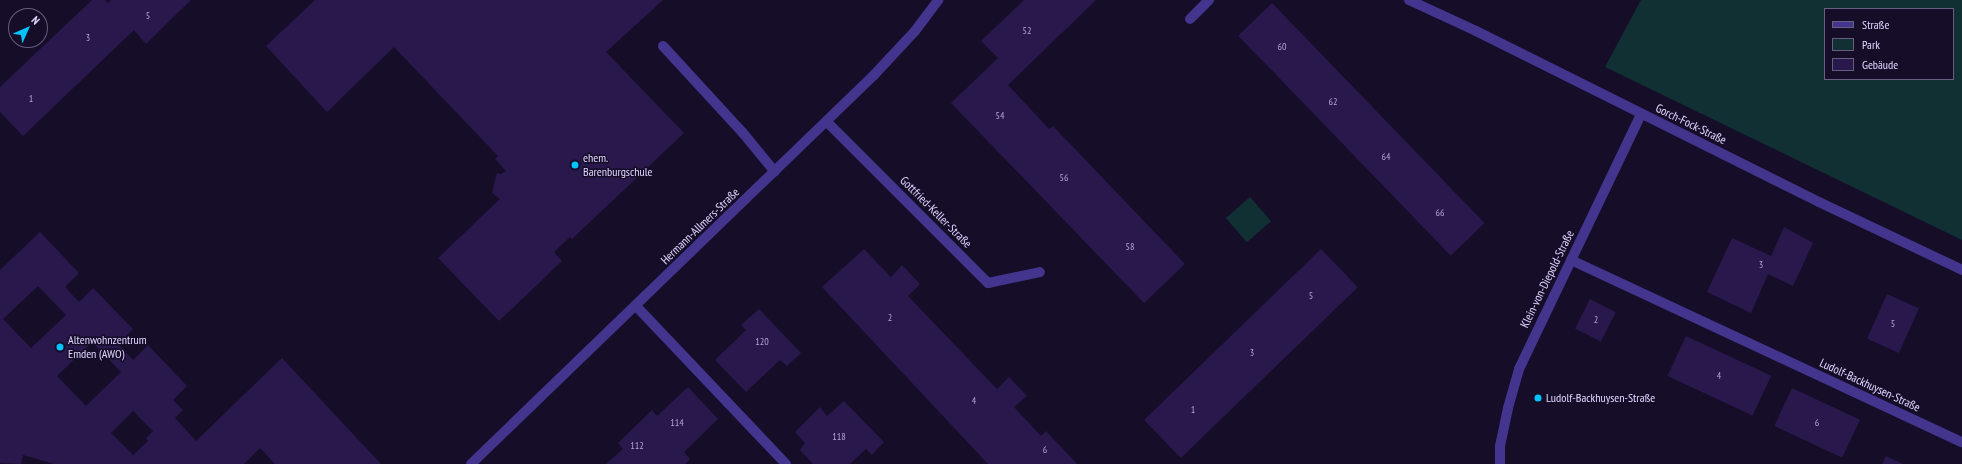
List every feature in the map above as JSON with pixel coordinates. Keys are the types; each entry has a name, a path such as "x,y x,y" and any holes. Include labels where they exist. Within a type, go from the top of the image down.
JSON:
{"street":[{"name":"Hermann-Allmers-Straße","path":"471,464 827,122 915,31 938,0"},
{"path":"1190,19 1209,0"},
{"name":"Gorch-Fock-Straße","path":"1409,0 1476,31 1641,114 1962,270"},
{"path":"663,46 743,133 774,172"},
{"name":"Klein-von-Diepold-Straße","path":"1500,464 1500,446 1508,408 1519,369 1641,114"},
{"name":"Gottfried-Keller-Straße","path":"827,122 988,283 1040,272"},
{"name":"Ludolf-Backhuysen-Straße","path":"1571,260 1962,442"},
{"path":"636,306 786,464"}],"green space":[{"path":"1641,0 1962,0 1962,240 1605,67"},
{"path":"1250,197 1271,221 1247,242 1226,218"}],"building":[{"path":"92,0 105,0 108,3 111,0 191,0 146,44 134,30 23,136 0,112 0,87 41,48 48,48 48,42"},
{"name":"ehem. Barenburgschule","path":"315,0 663,0 606,52 684,133 572,239 570,237 554,252 562,261 499,321 438,258 500,199 492,193 497,173 501,174 506,171 495,159 498,156 394,47 327,112 266,46"},
{"path":"1024,0 1096,0 1008,85 1049,129 1053,126 1185,264 1144,303 951,103 998,58 981,41"},
{"path":"1272,3 1485,223 1451,256 1238,36"},
{"path":"1784,227 1813,243 1793,286 1768,274 1751,313 1707,292 1732,238 1771,256"},
{"name":"Altenwohnzentrum Emden (AWO)","path":"40,232 79,273 65,287 79,302 93,288 133,329 118,344 133,360 148,345 187,386 173,400 183,410 175,418 196,441 282,358 381,464 275,464 260,448 244,464 54,464 23,455 21,464 0,463 0,270","holes":["38,286 66,315 31,348 3,319","92,342 121,372 86,406 57,376","133,411 153,431 146,438 148,441 133,455 111,433"]},
{"path":"864,249 891,277 902,265 920,284 908,296 997,389 1009,377 1027,396 1014,407 1041,436 1046,431 1077,464 988,464 822,287"},
{"path":"1321,249 1358,287 1181,458 1144,420"},
{"path":"1887,294 1919,308 1899,353 1867,339"},
{"path":"1590,299 1616,312 1601,342 1575,328"},
{"path":"759,309 801,353 787,366 780,360 746,392 715,360 746,330 741,325"},
{"path":"1686,336 1771,376 1753,416 1667,376"},
{"path":"688,387 718,419 684,452 690,459 685,464 606,464 623,449 618,443 652,410 657,416"},
{"path":"1792,388 1860,420 1842,458 1774,426"},
{"path":"844,401 884,442 872,455 866,449 850,464 813,464 800,450 805,443 795,432 820,407 827,416"},
{"path":"1886,456 1903,464 1882,464"}],"place":[{"name":"ehem. Barenburgschule","path":"575,165"},
{"name":"Altenwohnzentrum Emden (AWO)","path":"60,347"},
{"name":"Ludolf-Backhuysen-Straße","path":"1538,398"}]}
